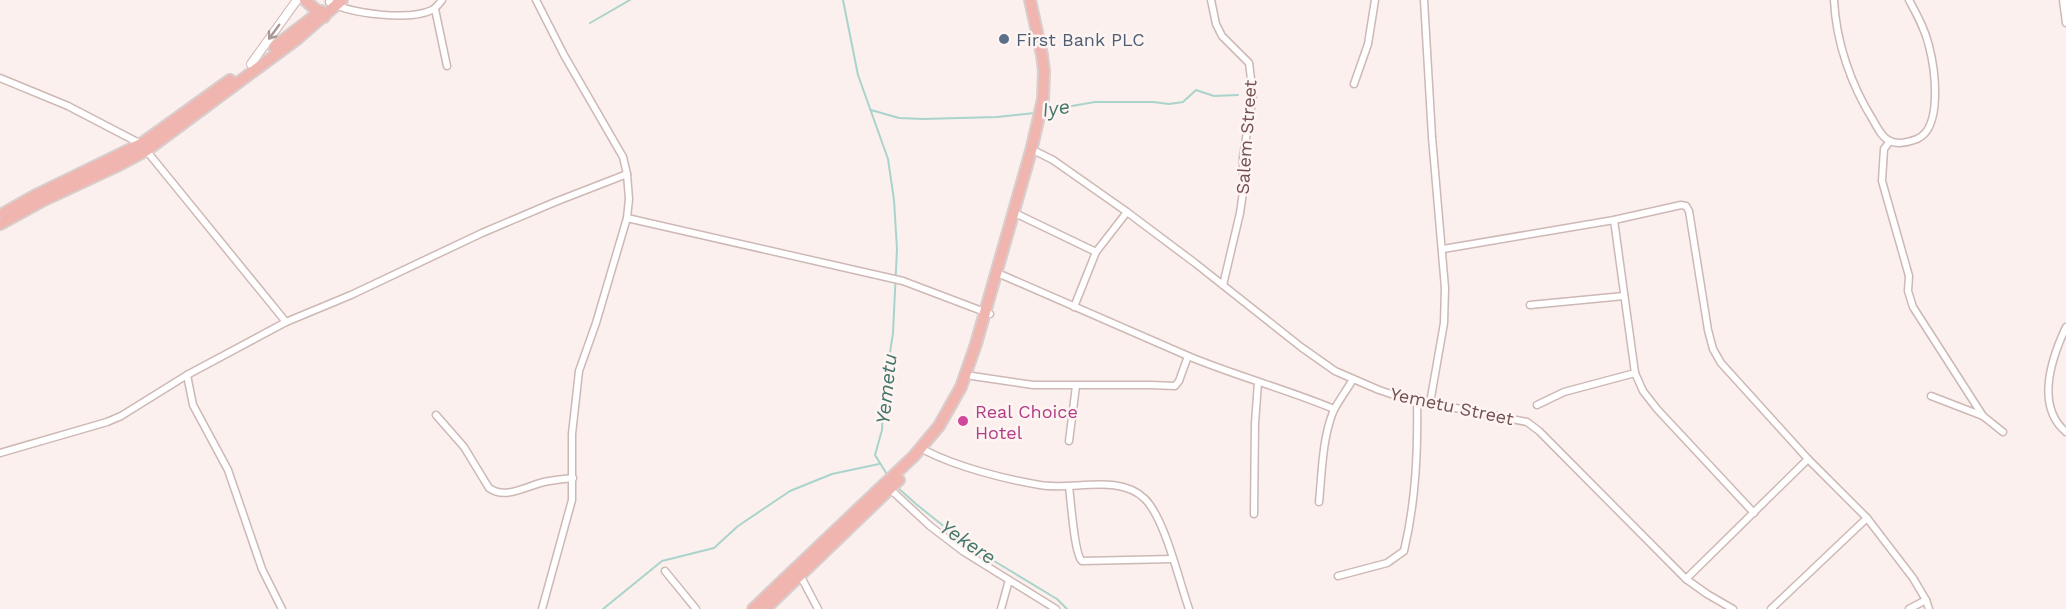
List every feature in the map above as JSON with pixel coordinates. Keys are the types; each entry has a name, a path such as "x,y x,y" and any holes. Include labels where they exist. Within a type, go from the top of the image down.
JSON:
{"highway":[{"path":"305,0 321,15"},
{"path":"893,483 930,438 954,400 966,374 1002,275 1019,215 1034,151 1044,85 1042,55 1029,0"},
{"path":"753,609 798,571 926,452 955,411 972,376 987,313 1049,103 1051,85 1047,48 1036,0"},
{"path":"0,224 40,202 117,166 297,39 335,2"},
{"path":"0,216 34,196 144,147 251,64 321,15"},
{"path":"765,609 798,571"}],"street":[{"path":"251,64 297,0"},
{"path":"335,2 396,15 417,15 435,9 442,0"},
{"path":"536,0 623,157 629,199 627,218 596,323 579,371 572,434 572,500 542,609"},
{"name":"Salem Street","path":"1211,0 1216,24 1222,36 1249,63 1253,94 1243,157 1243,192 1240,213 1222,285"},
{"path":"1354,84 1368,44 1376,0"},
{"path":"1424,0 1432,137 1443,249 1445,306 1430,403"},
{"path":"1834,0 1840,40 1855,87 1877,128 1890,141 1908,143 1923,136 1931,126 1935,104 1929,46 1921,22 1908,0"},
{"path":"2063,0 2066,23"},
{"path":"435,9 447,66"},
{"path":"0,78 68,106 144,147 286,322"},
{"path":"1890,141 1884,149 1882,180 1909,276 1908,291 1913,307 1983,416"},
{"name":"Yemetu Street","path":"1034,151 1053,160 1127,212 1335,371 1403,398 1416,398 1430,403 1527,422 1686,579 1733,609"},
{"path":"0,453 121,416 187,375 286,322 351,295 492,229 627,174"},
{"path":"1443,249 1614,220 1681,205 1686,206 1689,211 1708,330 1713,349 1721,363 1808,459 1867,518 1894,552 1926,600 1929,609"},
{"path":"1074,307 1096,252 1127,212"},
{"path":"1019,215 1096,252"},
{"path":"627,218 893,278 987,313"},
{"path":"1614,220 1635,373 1643,391 1754,513"},
{"path":"1002,275 1188,357 1258,383 1298,394 1335,409"},
{"path":"1530,305 1624,296"},
{"path":"2066,327 2051,363 2049,385 2051,407 2056,420 2066,432"},
{"path":"972,376 1033,385 1175,386 1188,357"},
{"path":"1537,405 1564,392 1635,373"},
{"path":"187,375 193,405 228,470 262,569 282,609"},
{"path":"1318,502 1325,442 1335,409 1353,379"},
{"path":"1254,514 1258,383"},
{"path":"1069,441 1076,386"},
{"path":"1931,396 1983,416 2004,432"},
{"path":"1338,576 1387,563 1404,551 1414,499 1418,440 1416,398"},
{"path":"436,415 464,447 489,488 494,492 509,493 545,482 573,478"},
{"path":"926,452 954,463 1039,485 1069,487 1103,483 1139,494 1147,500 1156,514 1189,609"},
{"path":"1686,579 1808,459"},
{"path":"893,483 930,526 1056,609"},
{"path":"1069,487 1076,547 1078,558 1082,561 1172,559"},
{"path":"1771,609 1867,518"},
{"path":"665,571 696,609"},
{"path":"798,571 818,609"},
{"path":"1000,609 1009,580"},
{"path":"1909,609 1926,600"}],"waterway":[{"path":"590,23 630,0"},
{"name":"Yemetu","path":"843,0 858,75 888,159 894,200 897,249 893,333 884,391 882,430 875,455 888,476"},
{"name":"Iye","path":"1043,111 1095,102 1169,104 1183,102 1196,90 1214,96 1238,95"},
{"name":"Iye","path":"871,110 899,118 923,119 997,117 1035,113"},
{"name":"Yemetu","path":"603,609 662,561 714,548 738,526 790,491 832,474 879,464"},
{"name":"Yekere","path":"897,487 966,544 1057,599 1067,609"}],"place":[{"name":"First Bank PLC","path":"1004,39"},
{"name":"Real Choice Hotel","path":"963,421"}]}
